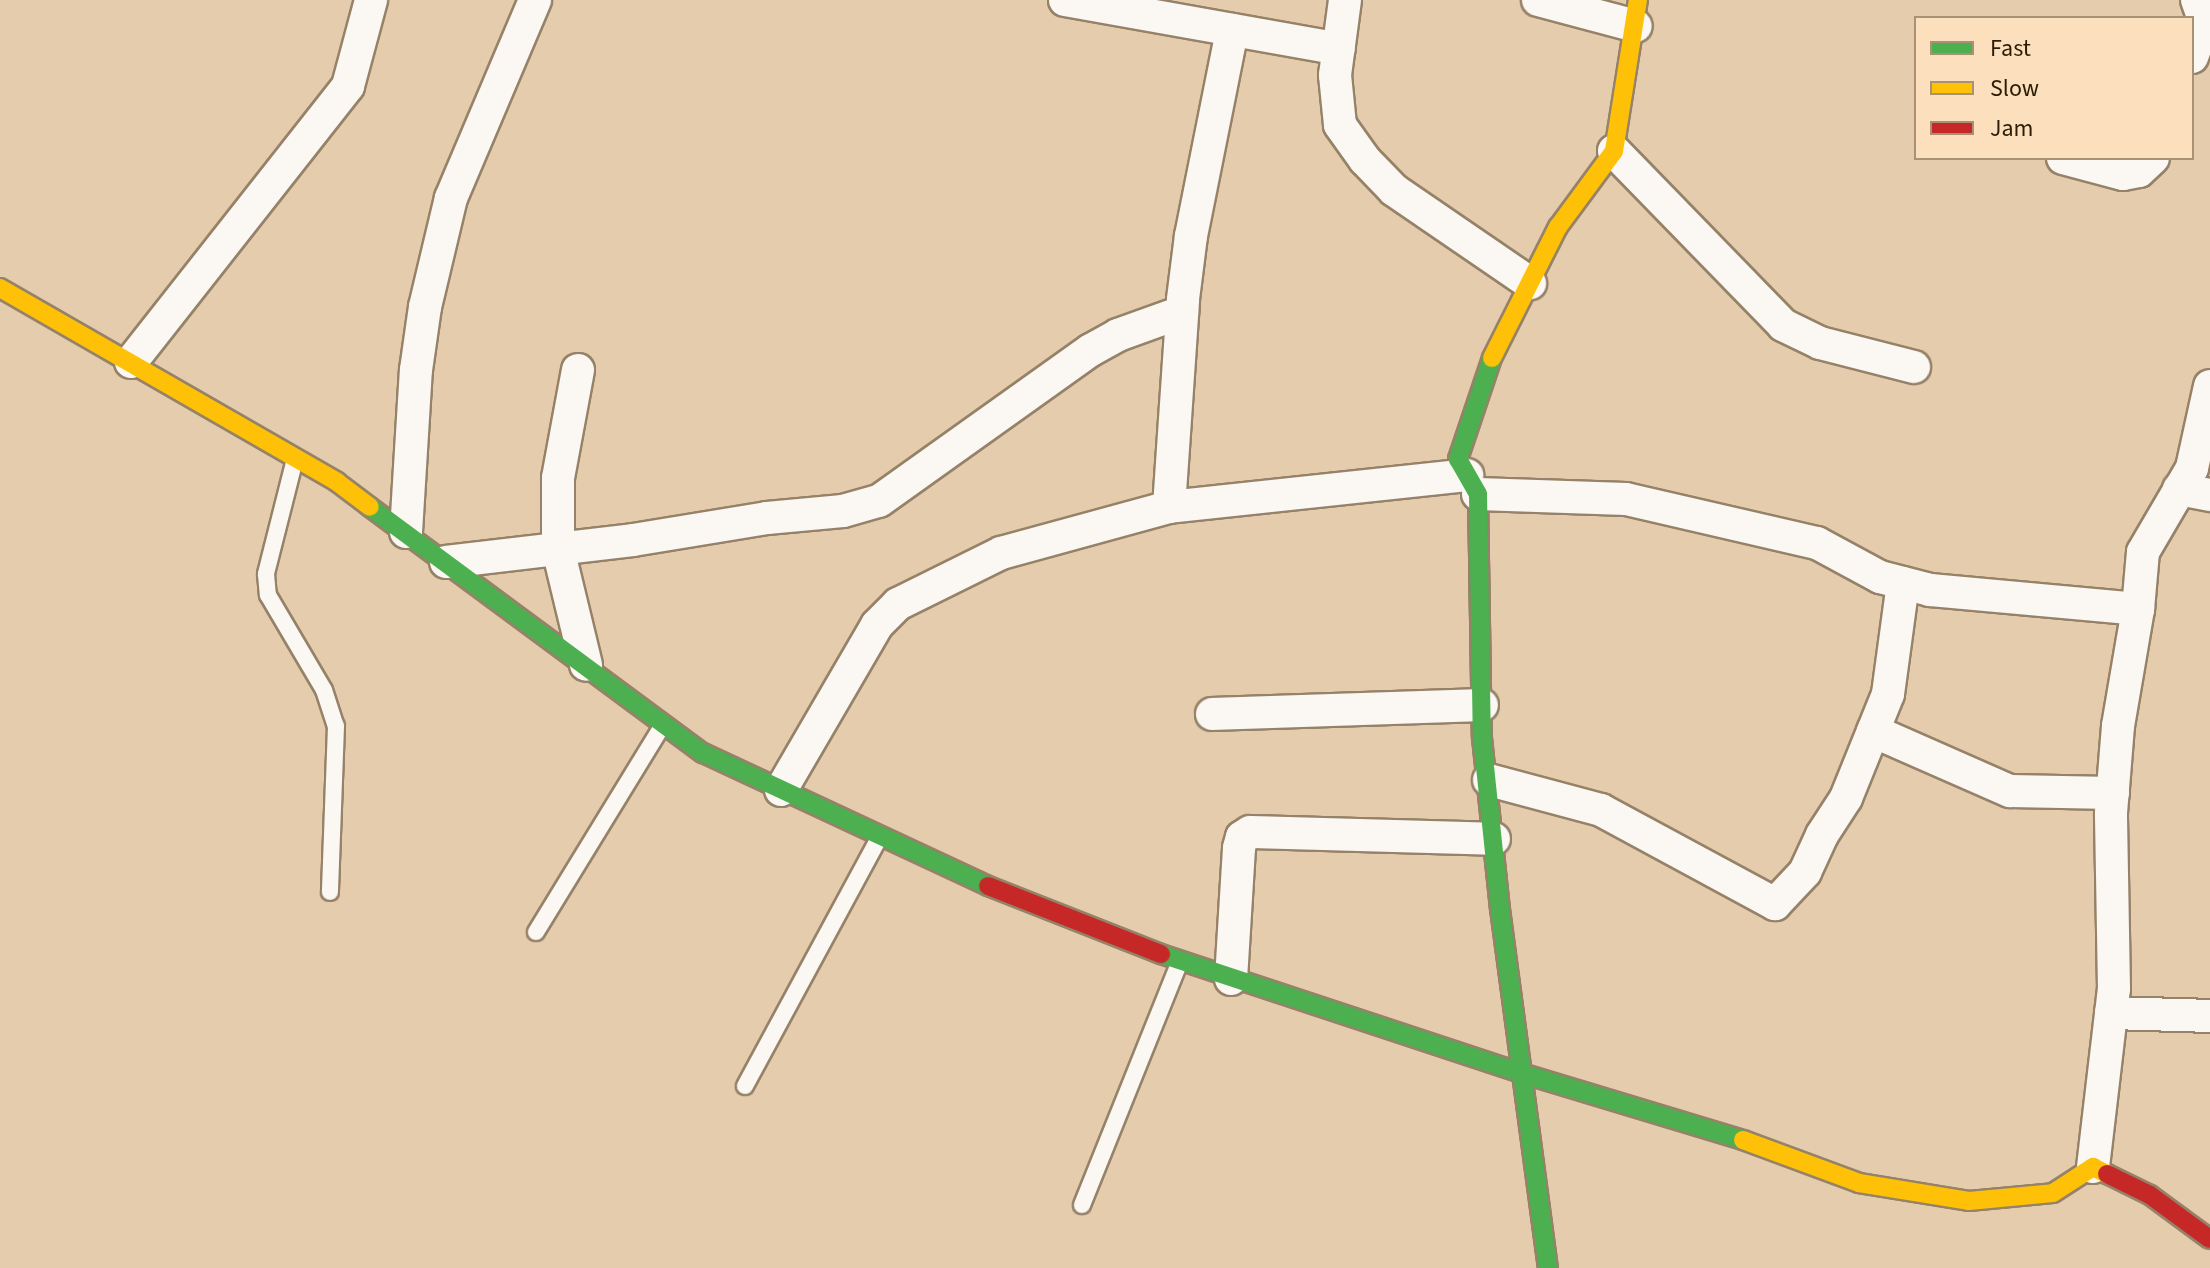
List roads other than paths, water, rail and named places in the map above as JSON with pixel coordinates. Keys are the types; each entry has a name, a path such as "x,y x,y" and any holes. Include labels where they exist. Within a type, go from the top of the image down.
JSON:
{"street":[{"path":"131,362 348,86 371,0"},
{"path":"406,532 416,370 425,307 443,229 451,198 535,0"},
{"path":"1065,0 1339,49"},
{"path":"1345,0 1336,103 1340,125 1365,160 1394,190 1530,283"},
{"path":"1538,0 1637,13 1614,151 1558,227 1482,383 1458,459 1472,484 1482,705 1494,839 1521,1073 1548,1268"},
{"path":"2194,52 2205,22 2197,0"},
{"path":"1169,507 1182,312 1191,236 1232,30"},
{"path":"1614,151 1783,325 1820,343 1914,367"},
{"path":"2070,160 2123,174 2139,171 2151,160"},
{"path":"0,288 337,482 703,753 956,873 1231,979 1521,1073 1729,1135 1859,1183 1969,1201 2053,1193 2093,1167"},
{"path":"446,562 767,518 843,511 879,501 1091,350 1118,335 1182,312"},
{"path":"578,370 558,478 558,549 586,665"},
{"path":"2093,1167 2114,989 2113,793 2118,726 2138,609 2143,552 2194,492 2192,468 2210,386"},
{"path":"781,790 877,625 898,604 1001,553 1169,507 1472,484 1626,499 1817,543 1880,577 1930,590 2138,609"},
{"path":"1489,780 1601,810 1775,904 1805,872 1822,835 1846,798 1888,694 1903,583"},
{"path":"1212,714 1482,705"},
{"path":"1873,731 2010,791 2113,793"},
{"path":"1231,979 1239,848 1242,837 1250,832 1494,839"},
{"path":"2111,1013 2210,1016"},
{"path":"2093,1167 2150,1195 2210,1239"}],"lane":[{"path":"296,458 266,574 268,595 324,690 336,726 330,892"},
{"path":"536,932 664,723"},
{"path":"745,1086 879,836"},
{"path":"1082,1205 1180,961"}]}
